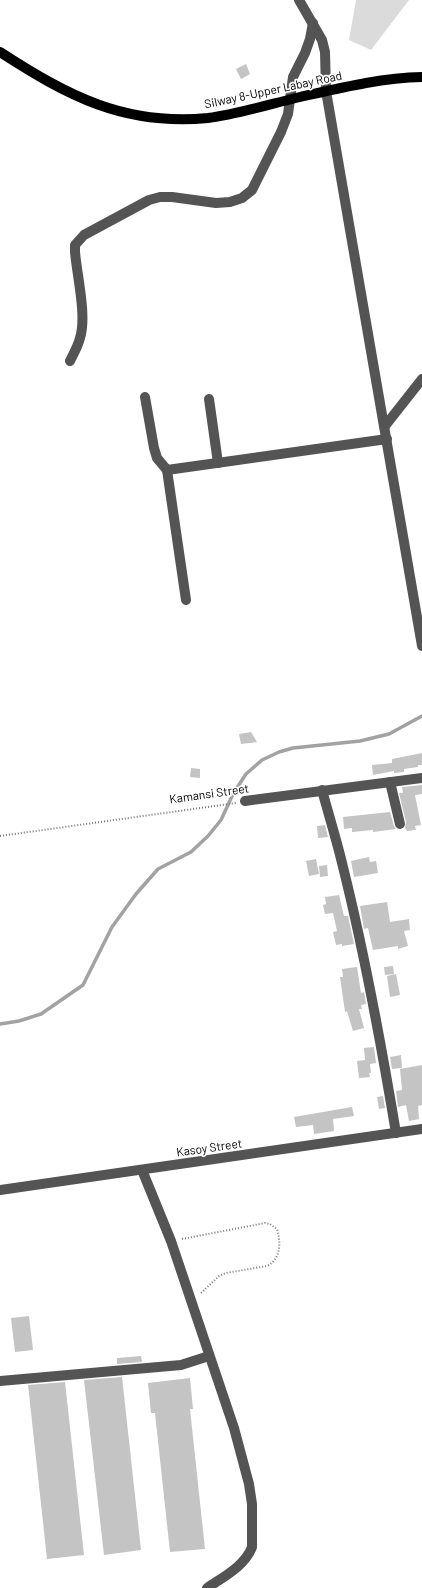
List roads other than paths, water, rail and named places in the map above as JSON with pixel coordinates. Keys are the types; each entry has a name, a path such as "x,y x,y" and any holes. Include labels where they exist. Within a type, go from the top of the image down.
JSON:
{"main road":[{"name":"Silway 8-Upper Labay Road","path":"0,52 64,91 82,99 109,109 140,117 165,119 209,118 380,80 422,77"}],"street":[{"path":"299,0 322,40 325,52 326,91 422,646"},
{"path":"70,361 81,337 82,324 82,306 75,245 91,230 148,200 160,197 172,197 216,203 230,202 242,198 252,190 281,132 288,114 293,77 310,39 312,23"},
{"path":"385,426 422,379"},
{"path":"145,397 157,458 167,470 186,600"},
{"path":"209,399 218,463"},
{"path":"167,470 387,439"},
{"name":"Kamansi Street","path":"245,801 422,778"},
{"path":"390,782 400,824"},
{"path":"322,790 356,919 374,1005 396,1132"},
{"name":"Kasoy Street","path":"0,1190 422,1129"},
{"path":"142,1170 171,1241 234,1428 249,1484 252,1504 252,1547 250,1553 238,1566 207,1588"},
{"path":"0,1381 173,1366 190,1363 209,1356"}],"waterway":[{"path":"0,1024 19,1021 41,1014 83,985 112,927 136,894 158,869 191,852 208,836 221,820 233,794 246,774 262,760 279,752 293,748 360,741 389,734 422,716"}]}
